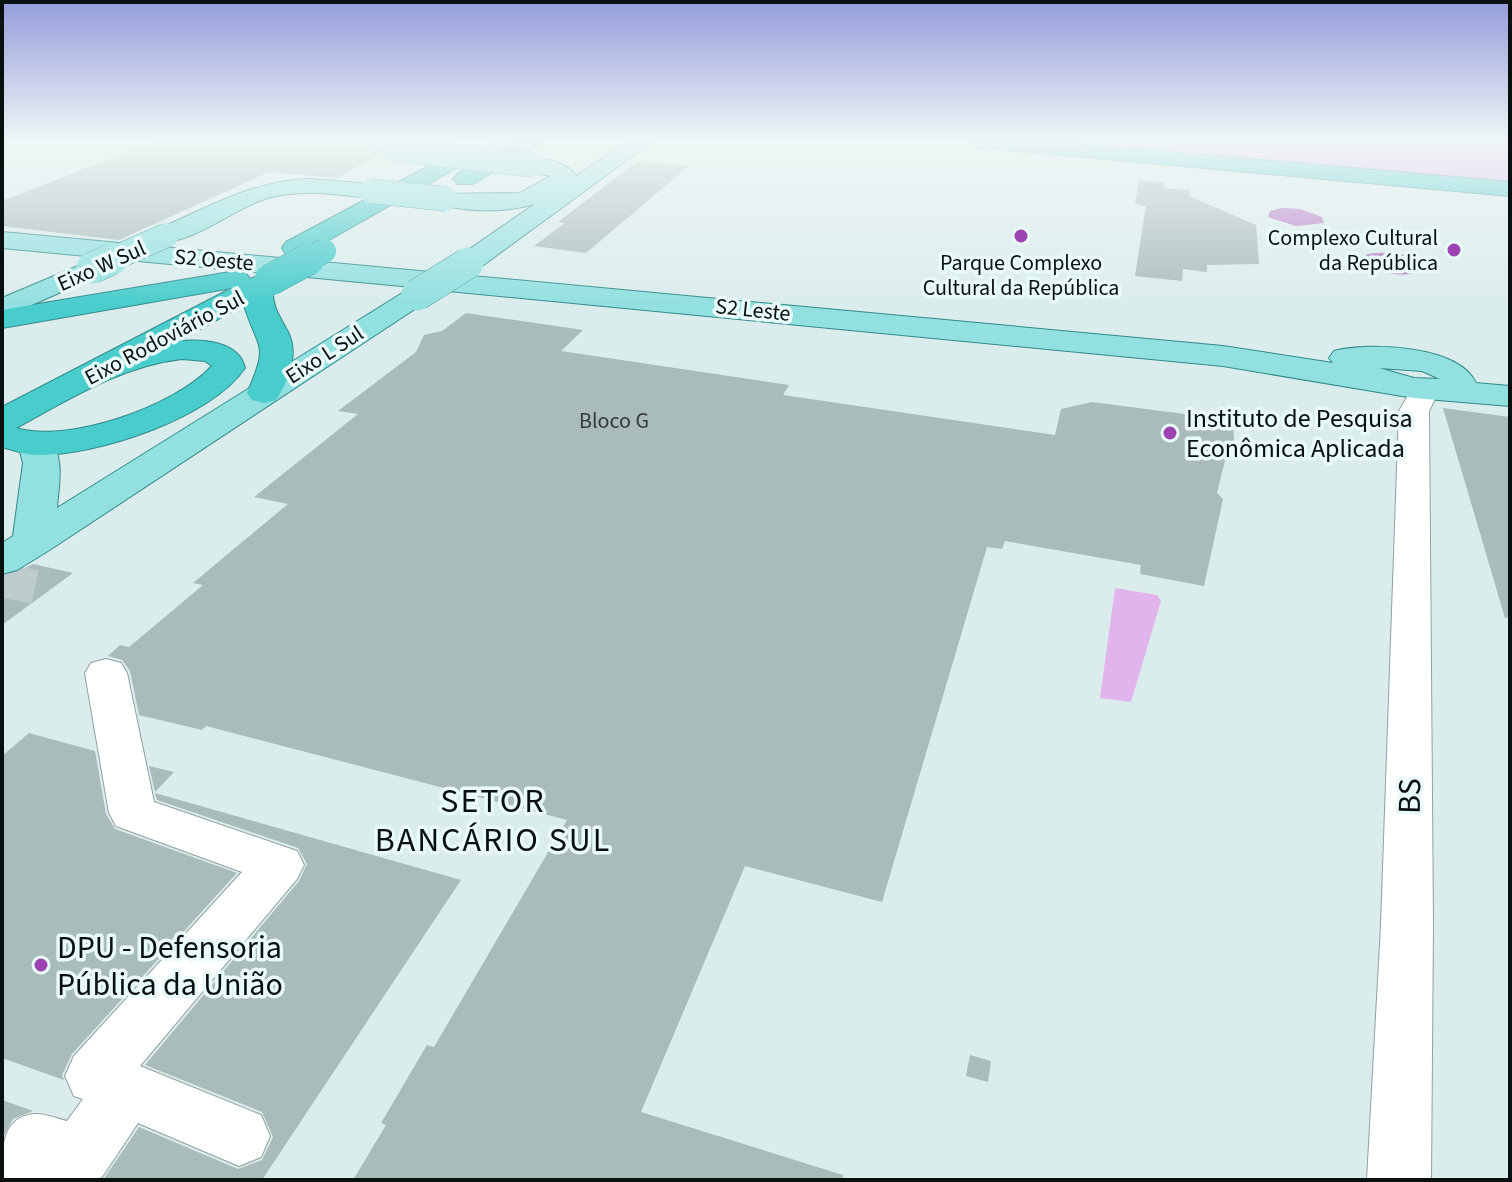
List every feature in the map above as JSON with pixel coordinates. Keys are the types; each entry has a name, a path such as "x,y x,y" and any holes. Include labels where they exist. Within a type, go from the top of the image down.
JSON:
{"highway":[{"path":"2,319 73,303 187,291 264,273 375,196"},
{"path":"412,204 425,196"},
{"path":"412,204 433,196"},
{"name":"Eixo Rodoviário Sul","path":"13,404 93,350 264,273 324,251 412,204"},
{"path":"264,273 257,308 277,345 274,369 264,393"},
{"path":"2,334 32,326 82,325 93,350 154,353 190,350 220,354 227,358 229,368 210,389 157,415 72,439 19,440"}],"main road":[{"name":"Eixo W Sul","path":"2,309 251,196"},
{"name":"Eixo W Sul","path":"397,196 492,204 519,203 537,196"},
{"name":"Eixo L Sul","path":"18,552 468,263 565,196"},
{"path":"492,204 512,213 519,221 518,230"},
{"name":"S2 Oeste","path":"2,240 264,273"},
{"name":"S2 Leste","path":"264,273 1223,356 1510,396"},
{"name":"S2 Leste","path":"1409,383 1510,372"},
{"path":"18,552 42,463 19,440"}],"street":[{"name":"BS","path":"1399,1180 1408,894 1409,383"},
{"path":"106,673 133,813 279,865 95,1076 239,1136"},
{"path":"7,1180 35,1144 80,1155 127,1089"}],"shaded area":[{"path":"1300,209 1322,217 1324,223 1296,226 1268,217 1270,211"},
{"path":"1368,254 1407,256 1425,268 1402,275 1384,272 1362,262 1361,258"},
{"path":"1115,588 1157,595 1161,601 1131,702 1100,698"}],"building":[{"path":"14,196 216,196 119,240 2,226 2,201"},
{"path":"592,196 653,196 586,253 534,246 565,223 558,222"},
{"path":"1136,196 1189,196 1256,225 1259,264 1207,265 1207,272 1183,269 1182,281 1135,276 1146,206 1135,204"},
{"path":"466,313 583,330 561,351 789,385 783,395 1055,435 1061,409 1092,402 1223,419 1233,424 1234,441 1229,444 1217,493 1223,499 1204,586 1140,574 1141,565 1005,541 1002,549 987,547 882,902 745,866 641,1112 843,1175 843,1180 353,1180 386,1125 381,1123 427,1045 434,1047 567,820 206,726 202,730 139,715 130,671 122,660 108,656 120,645 129,647 203,585 193,583 288,504 254,497 358,414 338,411 416,352 424,335 442,331"},
{"path":"1443,408 1510,417 1510,617 1505,618"},
{"path":"33,564 73,573 2,625 2,580"},
{"path":"29,733 95,751 106,814 115,829 237,873 72,1054 62,1075 64,1080 2,1058 2,756"},
{"path":"149,766 174,772 155,792"},
{"path":"155,793 461,880 262,1180 103,1180 139,1127 238,1169 262,1160 273,1137 262,1112 145,1065 299,881 307,864 298,848 157,800"},
{"path":"970,1055 991,1061 988,1082 966,1076"},
{"path":"2,1100 33,1111 13,1119 2,1139"}],"tunnel":[{"path":"2,580 39,588"}],"place":[{"name":"Parque Complexo Cultural da República","path":"1021,236"},
{"name":"Complexo Cultural da República","path":"1454,250"},
{"name":"Instituto de Pesquisa Econômica Aplicada","path":"1170,433"},
{"name":"DPU - Defensoria Pública da União","path":"41,965"}],"district":[{"name":"SETOR BANCÁRIO SUL","path":"493,820"}]}
